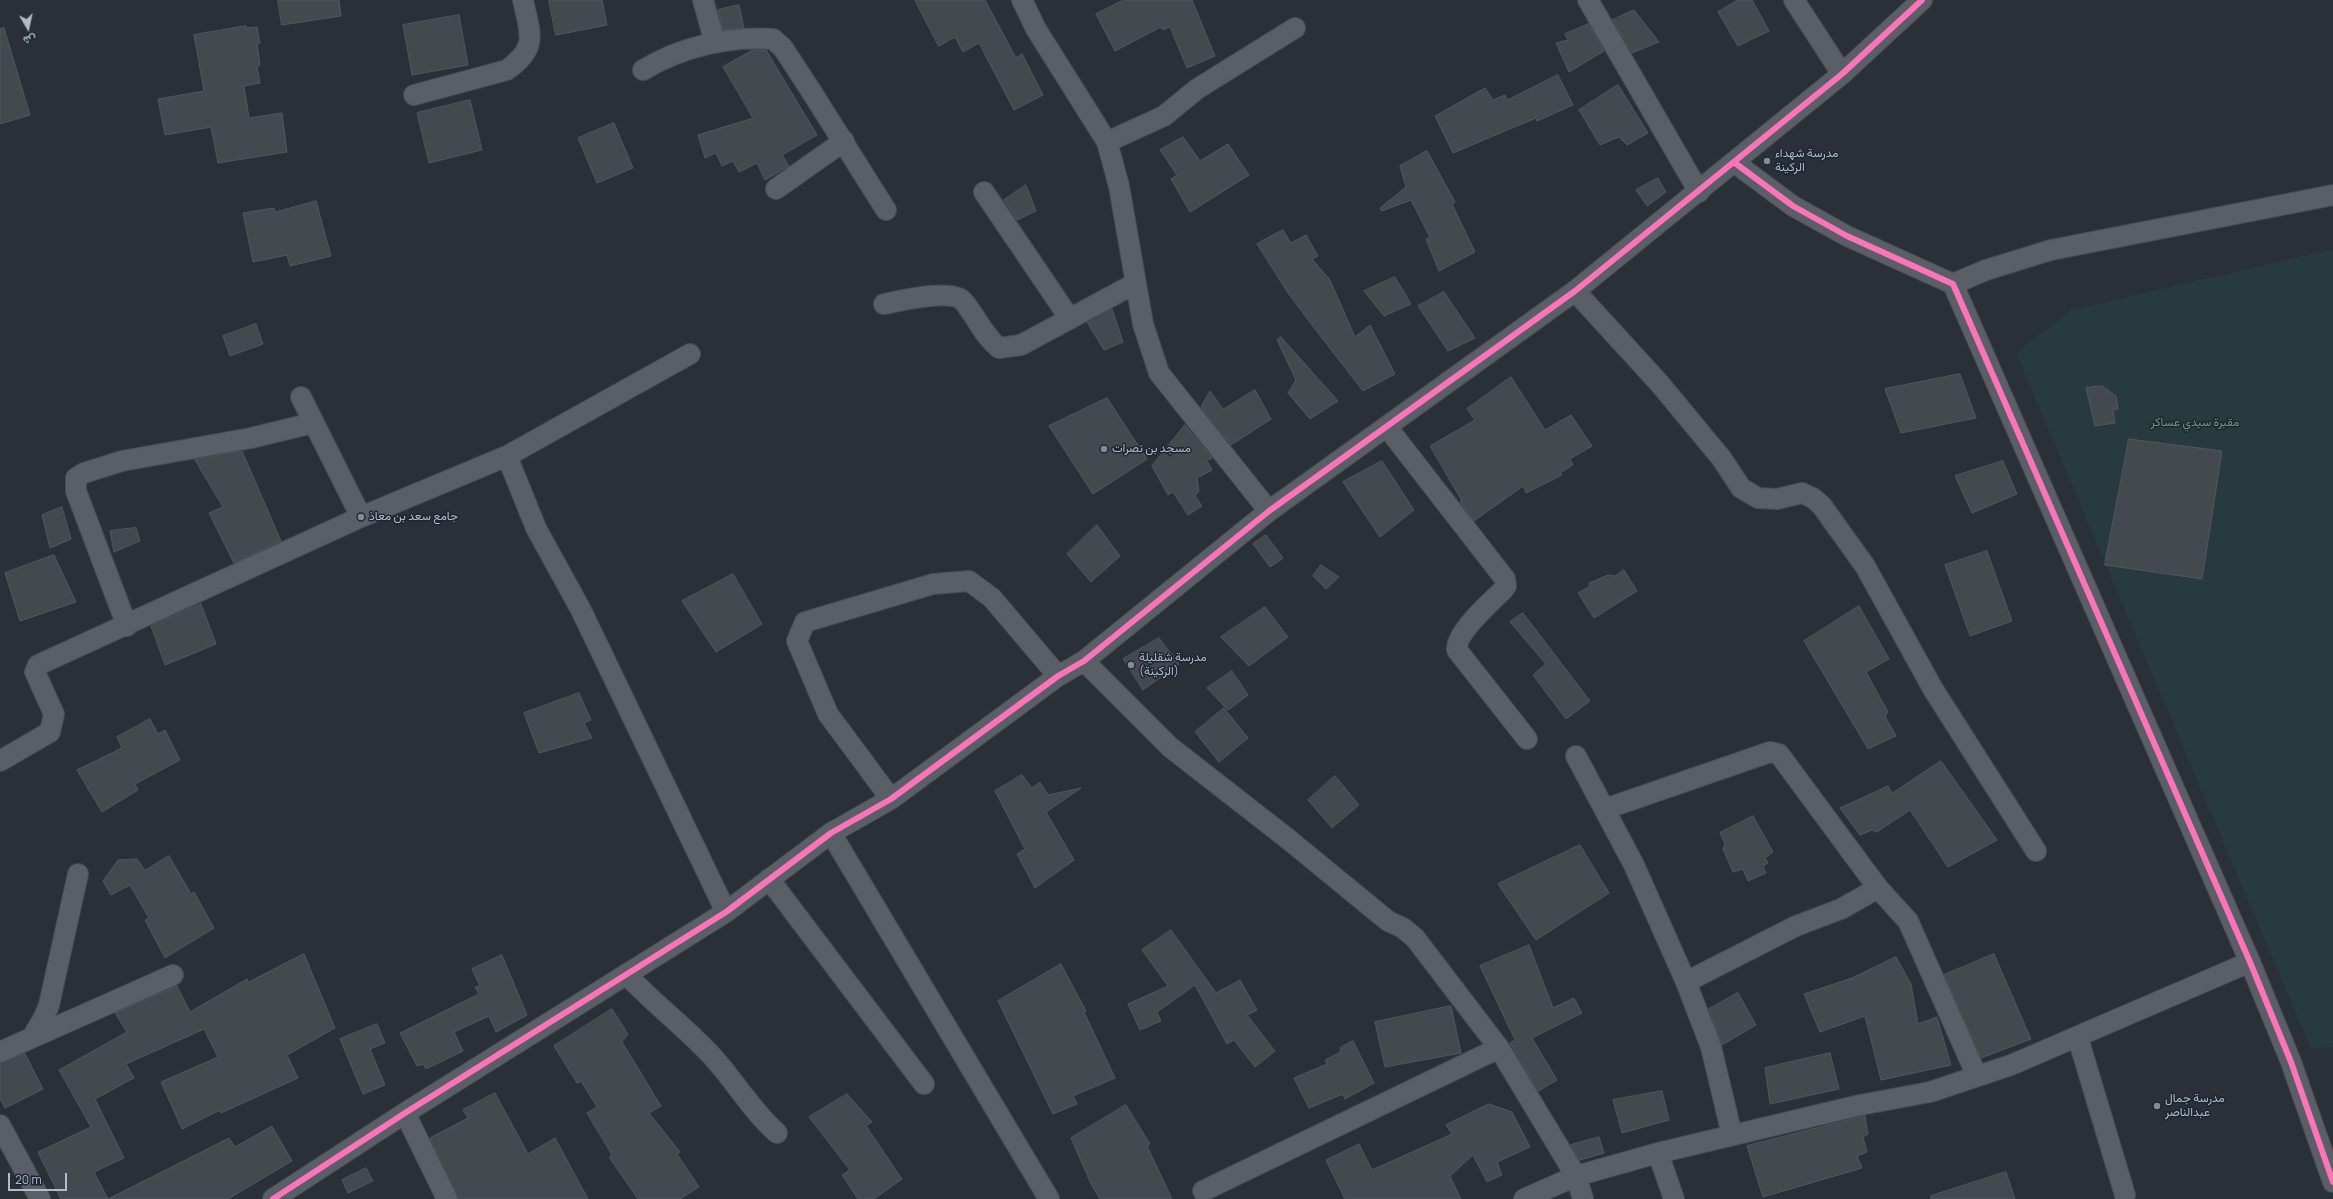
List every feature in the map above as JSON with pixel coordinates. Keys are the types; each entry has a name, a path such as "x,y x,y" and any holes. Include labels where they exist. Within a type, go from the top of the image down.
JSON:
{"street":[{"path":"414,96 507,70 520,60 526,54 531,35 523,0"},
{"path":"703,0 715,43"},
{"path":"1022,0 1036,29 1107,142 1119,186 1143,324 1159,373 1269,511"},
{"path":"1588,0 1700,192"},
{"path":"1794,0 1842,74"},
{"path":"274,1199 405,1113 726,912 832,833 891,799 1058,676 1084,661 1269,511 1575,291 1700,192 1842,74 1922,0"},
{"path":"1107,142 1164,116 1197,89 1295,28"},
{"path":"642,70 662,58 694,46 764,38 772,39 778,43 844,140 886,210"},
{"path":"776,189 844,140"},
{"path":"1735,163 1800,210 1847,236 1953,284 2250,962 2291,1062 2333,1182"},
{"path":"984,192 1070,319"},
{"path":"1953,284 1986,270 2051,250 2333,195"},
{"path":"884,304 932,296 952,295 962,299 987,338 999,348 1021,345 1136,284"},
{"path":"1575,291 1660,384 1722,459 1741,488 1758,498 1777,499 1802,493 1813,498 1822,506 1865,566 1933,689 2036,851"},
{"path":"0,761 50,732 54,714 35,672 37,666 127,626 361,517 507,456 690,354"},
{"path":"301,397 361,517"},
{"path":"127,626 76,491 76,478 84,473 122,461 251,438 314,423"},
{"path":"1387,427 1504,579 1506,586 1463,632 1456,644 1457,650 1527,739"},
{"path":"507,456 536,528 591,631 726,912"},
{"path":"891,799 828,714 797,641 805,622 933,584 969,581 992,598 1058,676"},
{"path":"1084,661 1170,748 1388,921 1403,928 1415,938 1499,1048 1576,1176 1583,1199"},
{"path":"1605,809 1773,752 1779,754 1878,888 1908,921 1977,1076"},
{"path":"1576,756 1634,864 1686,982 1711,1047 1732,1135"},
{"path":"832,833 1050,1199"},
{"path":"32,1036 42,1022 49,1005 78,874"},
{"path":"769,879 924,1084"},
{"path":"1686,982 1796,926 1841,909 1878,888"},
{"path":"1524,1199 1576,1176 1658,1152 1860,1105 1930,1092 2012,1065 2078,1038 2250,962"},
{"path":"626,974 643,993 710,1054 725,1070 753,1110 777,1133"},
{"path":"0,1052 32,1036 173,975"},
{"path":"2078,1038 2125,1195"},
{"path":"1203,1191 1499,1048"},
{"path":"405,1113 448,1199"},
{"path":"0,1125 40,1199"},
{"path":"1658,1152 1674,1199"}],"green space":[{"name":"مقبرة سيدي عساكر","path":"2333,249 2333,1047 2311,1049 2016,353 2071,310"}],"building":[{"path":"278,0 339,0 341,16 282,25"},
{"path":"549,0 602,0 607,25 556,35"},
{"path":"915,0 985,0 1016,58 1022,54 1043,95 1014,110 979,43 963,52 955,37 939,46"},
{"path":"1124,0 1192,0 1215,56 1187,68 1170,27 1163,30 1161,27 1115,51 1096,14"},
{"path":"1738,0 1752,0 1769,31 1738,46 1718,12"},
{"path":"739,5 744,28 723,30 718,10"},
{"path":"1634,10 1659,42 1632,53 1613,20"},
{"path":"459,15 468,65 412,75 403,25"},
{"path":"1589,24 1604,51 1569,72 1556,43 1568,40 1565,34"},
{"path":"246,26 246,28 257,27 260,43 257,43 260,65 257,66 260,83 244,86 249,118 282,113 287,152 218,163 211,127 165,135 158,99 204,91 194,35"},
{"path":"4,28 30,115 0,124 0,29"},
{"path":"753,50 766,50 817,135 782,155 789,166 765,180 757,163 739,172 733,161 722,166 716,153 705,158 698,135 753,118 723,67"},
{"path":"1558,75 1573,105 1537,121 1536,118 1453,153 1435,116 1485,88 1493,100 1505,95 1507,100"},
{"path":"1618,85 1648,133 1627,145 1619,137 1600,145 1579,110"},
{"path":"470,100 482,150 429,163 417,113"},
{"path":"614,123 633,168 597,183 578,138"},
{"path":"1183,137 1200,161 1228,144 1249,175 1190,212 1171,179 1177,175 1160,150"},
{"path":"1427,151 1455,202 1452,204 1475,252 1439,271 1426,239 1430,237 1411,200 1382,211 1380,208 1406,187 1400,166"},
{"path":"1658,178 1666,192 1647,206 1636,190"},
{"path":"1026,185 1036,211 1017,220 1004,200"},
{"path":"316,201 331,256 290,266 287,255 253,262 243,213 274,208 275,212"},
{"path":"1283,230 1291,243 1306,235 1318,256 1312,259 1330,280 1355,337 1370,325 1395,374 1363,391 1288,293 1257,244"},
{"path":"1395,277 1411,304 1384,316 1364,291"},
{"path":"1444,292 1475,338 1448,351 1418,306"},
{"path":"1112,309 1123,342 1104,350 1087,322"},
{"path":"256,324 263,344 230,356 223,336"},
{"path":"1281,337 1338,401 1310,419 1288,393 1296,380 1277,340"},
{"path":"1960,374 1976,418 1901,433 1885,389"},
{"path":"1511,377 1545,430 1571,415 1592,446 1570,459 1573,465 1560,473 1562,475 1526,493 1523,486 1474,521 1460,502 1462,501 1430,446 1475,420 1467,409"},
{"path":"2102,386 2116,396 2118,409 2113,410 2115,423 2095,426 2086,388"},
{"path":"1255,390 1271,419 1231,445 1201,407 1210,391 1223,409"},
{"path":"1107,398 1147,459 1093,494 1049,426"},
{"path":"1185,425 1212,458 1207,461 1212,470 1197,478 1199,491 1195,496 1202,506 1188,515 1173,492 1168,495 1152,466"},
{"path":"2129,439 2222,451 2202,579 2105,565"},
{"path":"242,451 281,541 234,563 209,513 223,507 195,460"},
{"path":"1382,461 1414,510 1380,537 1343,482"},
{"path":"2003,461 2017,494 1972,513 1955,476"},
{"path":"62,507 71,539 50,548 42,515"},
{"path":"1097,525 1120,556 1091,582 1067,554"},
{"path":"136,528 140,541 114,552 110,531"},
{"path":"1266,535 1283,558 1270,567 1253,544"},
{"path":"1987,551 2012,621 1970,636 1945,565"},
{"path":"54,555 76,602 20,621 5,573"},
{"path":"1321,565 1339,577 1326,589 1313,576"},
{"path":"1624,570 1637,591 1594,618 1578,593 1590,586 1589,583 1608,575 1615,576"},
{"path":"733,574 762,624 716,652 682,601"},
{"path":"201,604 216,644 165,665 151,626"},
{"path":"1859,606 1889,659 1866,672 1888,712 1885,716 1896,736 1868,749 1804,641"},
{"path":"1265,607 1288,637 1249,666 1221,637"},
{"path":"1523,613 1590,701 1566,719 1533,675 1546,664 1510,622"},
{"path":"1159,638 1179,664 1143,690 1123,659"},
{"path":"1232,671 1248,695 1228,710 1207,688"},
{"path":"579,693 591,720 584,723 592,738 539,753 524,713"},
{"path":"1224,708 1248,738 1219,762 1195,732"},
{"path":"150,719 158,734 165,730 180,760 135,784 138,790 102,812 77,770 122,748 117,737"},
{"path":"1941,761 1997,840 1948,867 1910,810 1877,832 1872,830 1860,835 1840,808 1888,786 1892,793"},
{"path":"1022,775 1032,788 1040,782 1048,795 1081,788 1046,812 1074,860 1035,888 1017,854 1025,849 995,791"},
{"path":"1335,776 1359,805 1332,828 1308,800"},
{"path":"1753,816 1773,852 1765,858 1768,863 1763,866 1766,873 1748,881 1743,869 1733,872 1723,849 1725,844 1720,833"},
{"path":"1580,845 1609,893 1536,940 1498,884"},
{"path":"169,856 191,894 194,892 214,928 165,958 145,920 149,918 130,885 111,895 103,881 118,860 137,859 145,870"},
{"path":"1171,930 1216,993 1240,980 1257,1010 1247,1015 1275,1051 1255,1067 1234,1040 1227,1044 1195,985 1157,1012 1161,1021 1140,1030 1128,1004 1168,986 1142,950"},
{"path":"1529,945 1553,1008 1574,998 1582,1013 1532,1038 1557,1080 1538,1091 1510,1043 1515,1040 1480,966"},
{"path":"304,954 335,1028 287,1055 298,1078 221,1113 220,1110 182,1129 161,1082 218,1057 204,1029 126,1064 134,1078 95,1099 124,1158 94,1172 108,1199 61,1199 38,1152 91,1127 59,1070 127,1032 115,1013 177,986 190,1012 247,979 248,982"},
{"path":"1994,954 2031,1039 1981,1058 1944,975"},
{"path":"502,955 527,1015 496,1032 489,1016 454,1032 463,1051 426,1069 423,1064 417,1066 400,1033 479,994 475,987 480,986 472,969"},
{"path":"1896,957 1911,984 1918,1024 1937,1017 1951,1065 1881,1080 1865,1016 1820,1032 1804,994 1852,978"},
{"path":"1061,964 1086,1011 1084,1012 1115,1078 1073,1096 1077,1104 1053,1114 998,1001"},
{"path":"1738,993 1756,1025 1722,1045 1709,1009"},
{"path":"1451,1006 1461,1053 1385,1067 1375,1022"},
{"path":"612,1009 628,1034 622,1042 661,1106 649,1113 680,1152 677,1154 699,1187 680,1199 638,1199 609,1157 612,1155 587,1113 597,1107 581,1081 577,1083 554,1046"},
{"path":"377,1024 385,1043 370,1049 385,1085 363,1094 340,1039"},
{"path":"1353,1041 1374,1083 1345,1099 1343,1094 1309,1108 1294,1078 1327,1064 1325,1060 1341,1052 1340,1048"},
{"path":"1830,1053 1839,1089 1770,1104 1765,1068"},
{"path":"25,1054 43,1089 5,1108 0,1099 0,1063"},
{"path":"1662,1091 1669,1120 1622,1133 1613,1100"},
{"path":"495,1093 528,1154 555,1138 588,1199 458,1199 430,1138 468,1118 463,1110"},
{"path":"847,1094 872,1122 866,1126 902,1179 874,1199 858,1199 842,1175 850,1170 809,1117"},
{"path":"1489,1104 1512,1112 1530,1147 1497,1162 1502,1175 1487,1182 1473,1155 1450,1176 1461,1199 1345,1199 1326,1160 1359,1144 1372,1170 1452,1134 1446,1125"},
{"path":"1126,1105 1150,1144 1147,1146 1172,1199 1100,1199 1091,1184 1071,1138"},
{"path":"1865,1116 1868,1134 1863,1137 1867,1152 1857,1156 1862,1168 1763,1197 1747,1146"},
{"path":"272,1126 292,1161 228,1199 108,1199 229,1138 235,1147"},
{"path":"1599,1137 1604,1153 1580,1160 1571,1145"},
{"path":"366,1168 373,1181 348,1193 342,1180"},
{"path":"2006,1172 2015,1199 1931,1199 1931,1196"}],"cycle path":[{"path":"273,1199 405,1113 726,912 831,833 891,799 1058,676 1084,661 1269,511 1575,291 1842,74 1922,0"},
{"path":"1735,163 1793,206 1847,236 1953,284 2250,962 2291,1062 2333,1182"}],"place":[{"name":"مدرسة شهداء الركينة","path":"1767,161"},
{"name":"مسجد بن نصرات","path":"1104,449"},
{"name":"جامع سعد بن معاذ","path":"361,517"},
{"name":"مدرسة شقليلة (الركينة)","path":"1131,665"},
{"name":"مدرسة جمال عبدالناصر","path":"2157,1106"}]}
